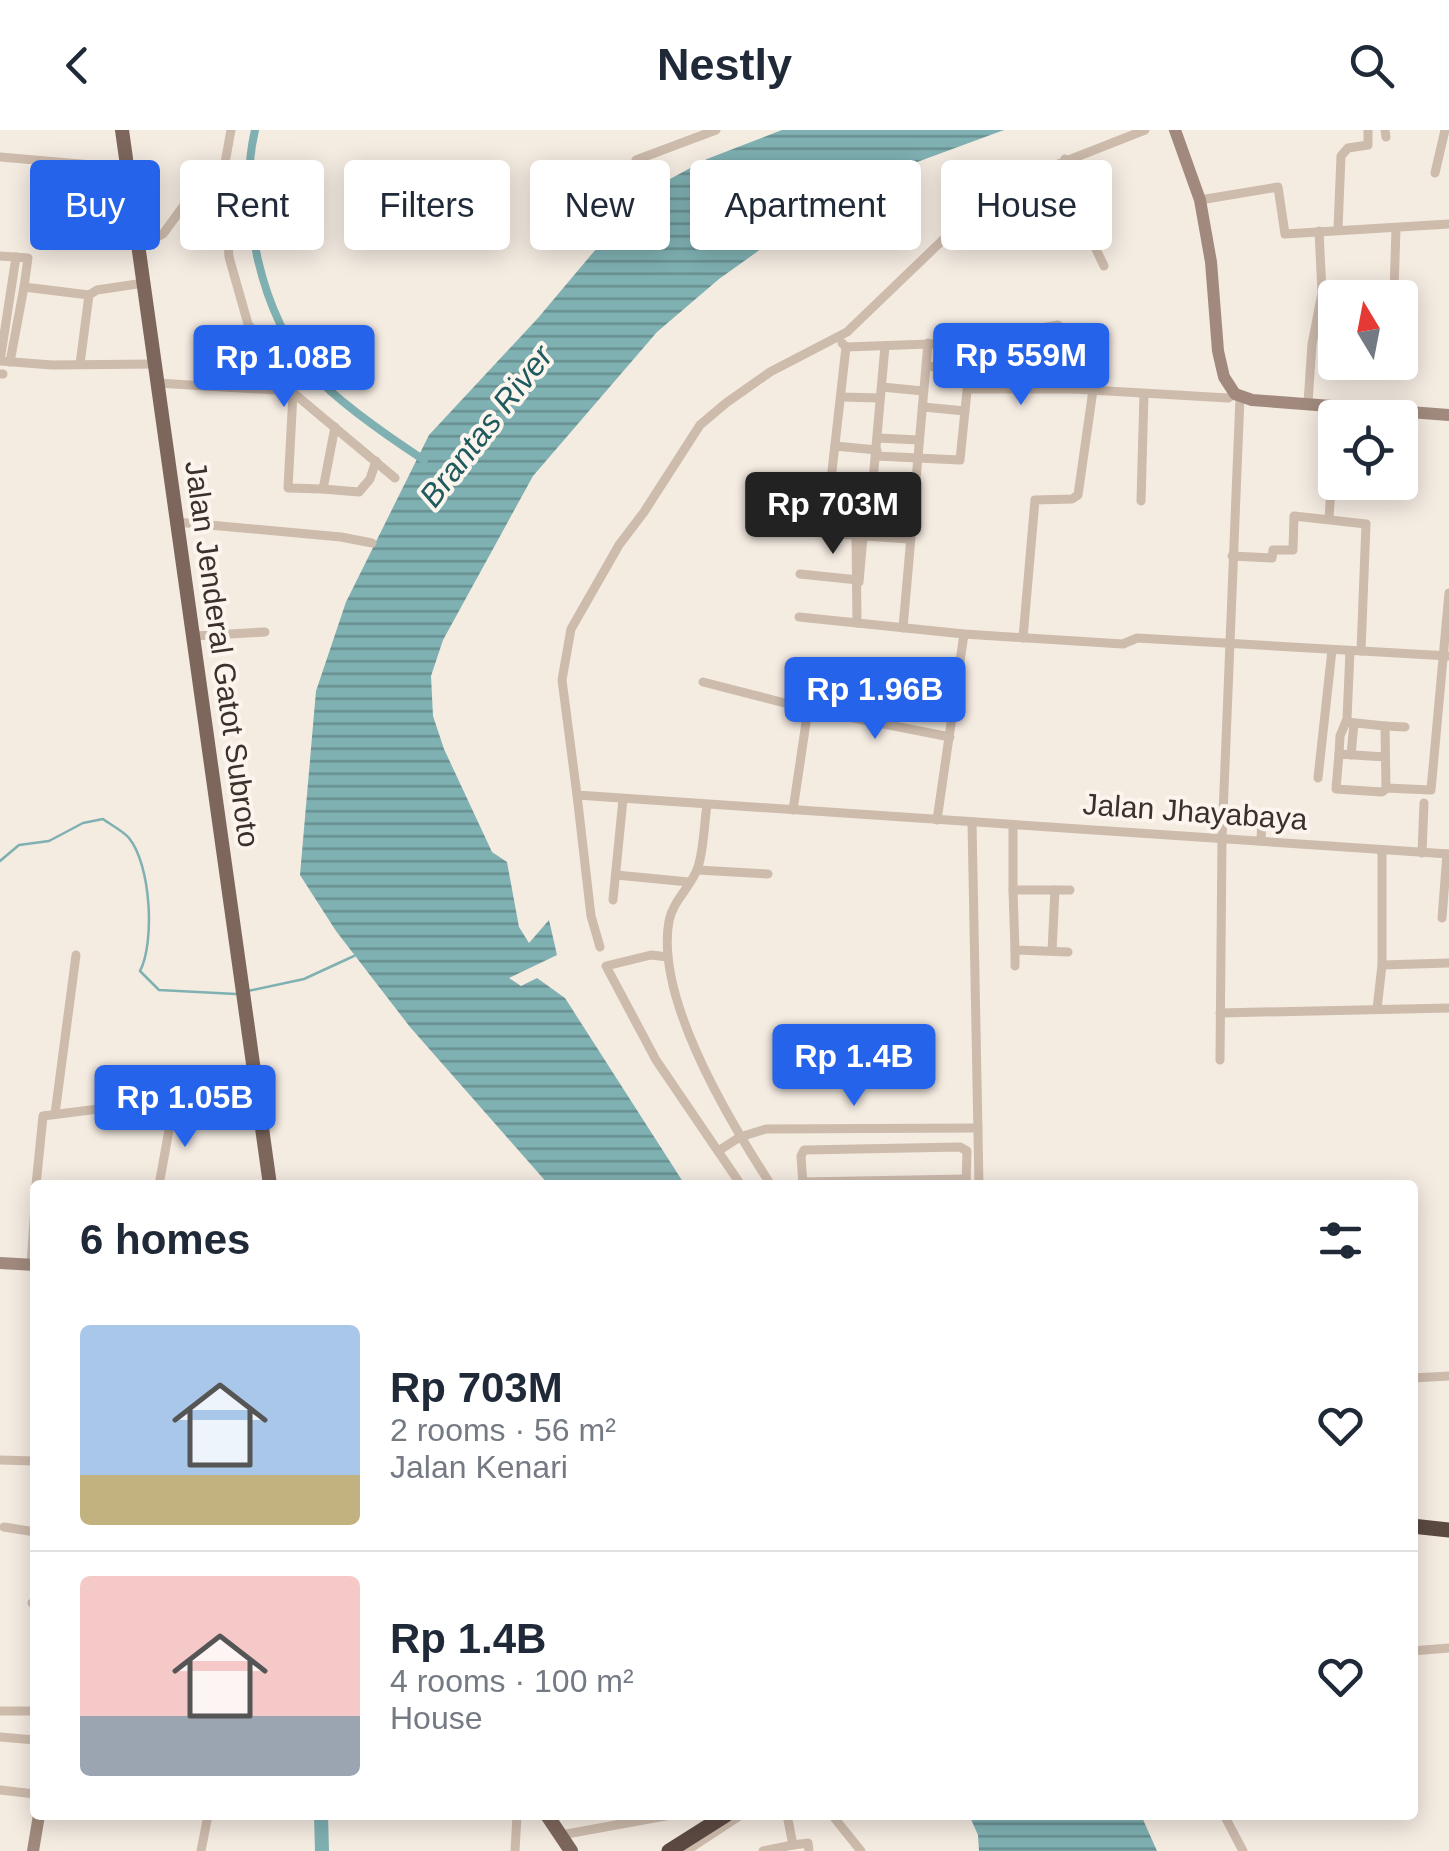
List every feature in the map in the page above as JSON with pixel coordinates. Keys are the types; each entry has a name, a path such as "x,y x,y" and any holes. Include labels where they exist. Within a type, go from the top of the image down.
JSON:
{"highway":[{"path":"1418,1527 1449,1530"},
{"path":"669,1851 718,1820"}],"main road":[{"name":"Jalan Jenderal Gatot Subroto","path":"122,130 126,160"},
{"path":"1175,130 1200,200 1224,377 1238,395 1308,403 1318,408"},
{"name":"Jalan Jenderal Gatot Subroto","path":"140,250 269,1180"},
{"path":"1418,415 1449,415"},
{"path":"0,1263 30,1265"},
{"path":"33,1851 38,1820"},
{"path":"550,1820 571,1851"}],"street":[{"path":"225,160 231,130"},
{"path":"636,160 716,130"},
{"path":"600,947 591,916 562,680 571,629 618,545 700,426 726,403 770,372 837,337 881,301 975,209 1065,159 1145,130"},
{"path":"1338,230 1341,156 1348,148 1368,145 1368,130"},
{"path":"1435,172 1446,130"},
{"path":"0,157 35,160"},
{"path":"1065,159 1076,207 1104,266"},
{"path":"1200,200 1278,186 1284,234 1449,224"},
{"path":"160,236 180,211"},
{"path":"1394,280 1396,228"},
{"path":"1308,403 1312,344 1322,293 1319,231"},
{"path":"228,250 248,324 274,360 282,390"},
{"path":"0,256 28,258 5,362"},
{"path":"5,362 16,257"},
{"path":"24,288 89,295 105,288 144,283"},
{"path":"80,364 89,295"},
{"path":"846,348 974,340 1058,325 1066,334 1074,389"},
{"path":"825,533 846,348 837,337"},
{"path":"903,628 928,343"},
{"path":"857,621 862,536 877,448 885,346"},
{"path":"5,362 154,364"},
{"path":"836,446 960,460 970,373 966,369 926,366"},
{"path":"157,383 294,392 395,478"},
{"path":"968,389 1074,389 1228,398 1238,395 1222,839 1220,1060"},
{"path":"1023,638 1035,500 1072,500 1078,495 1092,390"},
{"path":"841,397 923,391"},
{"path":"294,392 288,486 360,492 376,461"},
{"path":"1141,501 1144,394"},
{"path":"923,407 965,411"},
{"path":"324,489 336,427"},
{"path":"877,448 919,440"},
{"path":"1329,519 1330,500"},
{"path":"1232,556 1272,558 1272,550 1293,550 1294,516 1362,521 1368,528 1350,723 1351,755"},
{"path":"176,522 372,543"},
{"path":"808,532 909,538"},
{"path":"800,574 858,581"},
{"path":"1350,723 1340,736 1336,789 1431,790 1449,593"},
{"path":"800,616 1023,638 1123,644 1136,638 1445,656"},
{"path":"194,636 265,632"},
{"path":"937,820 964,634"},
{"path":"1318,778 1332,650"},
{"path":"702,682 808,709 950,737"},
{"path":"793,810 808,709"},
{"path":"1350,723 1405,728"},
{"path":"1384,726 1386,788"},
{"path":"1340,754 1385,758"},
{"name":"Jalan Jhayabaya","path":"577,795 1448,854"},
{"path":"613,900 623,799"},
{"path":"1422,852 1424,804"},
{"path":"708,806 698,870 670,915 668,958 680,1010 694,1044 740,1137 768,1180"},
{"path":"1260,841 1262,816"},
{"path":"972,822 979,1180"},
{"path":"1012,825 1015,966"},
{"path":"1377,1009 1382,965 1382,850"},
{"path":"1442,918 1448,854"},
{"path":"698,870 768,874"},
{"path":"616,875 689,882"},
{"path":"1014,890 1070,890"},
{"path":"1052,951 1055,890"},
{"path":"1015,950 1068,952"},
{"path":"56,1114 76,955"},
{"path":"668,958 651,955 606,966 656,1060 738,1180"},
{"path":"1382,965 1449,964"},
{"path":"1220,1013 1449,1008"},
{"path":"36,1180 42,1118 114,1107 259,1106"},
{"path":"160,1180 173,1108"},
{"path":"718,1151 740,1137 766,1129 978,1128"},
{"path":"802,1180 801,1152 963,1148 966,1180"},
{"path":"1418,1378 1449,1376"},
{"path":"0,1460 30,1461"},
{"path":"4,1528 30,1531"},
{"path":"1418,1651 1449,1648"},
{"path":"0,1711 30,1711"},
{"path":"0,1737 30,1740"},
{"path":"0,1790 30,1793"},
{"path":"202,1851 207,1820"},
{"path":"515,1851 518,1820"},
{"path":"560,1836 645,1820"},
{"path":"686,1851 733,1820"},
{"path":"788,1820 792,1845"},
{"path":"836,1820 862,1851"},
{"path":"1227,1820 1243,1851"},
{"path":"763,1851 808,1843 810,1851"}],"water":[{"path":"782,130 1004,130 921,161 705,160"},
{"name":"Brantas River","path":"690,168 690,250 760,250 657,332 533,476 443,640 431,676 433,716 444,749 492,852 507,862 519,927 529,943 549,920 557,955 509,978 521,986 537,978 565,998 682,1180 545,1180 410,1027 336,931 300,875 316,691 346,602 429,435 595,250 670,250 670,179"},
{"path":"971,1820 1143,1820 1157,1851 979,1851"}],"waterway":[{"name":"Brantas River","path":"255,130 250,160 252,226 267,293 280,324 325,386 424,460"},
{"path":"0,861 19,845 49,841 83,823 103,819 129,838 142,866 149,923 140,971 159,990 236,994"},
{"path":"248,991 304,979 354,956"},
{"path":"321,1820 322,1851"}]}
